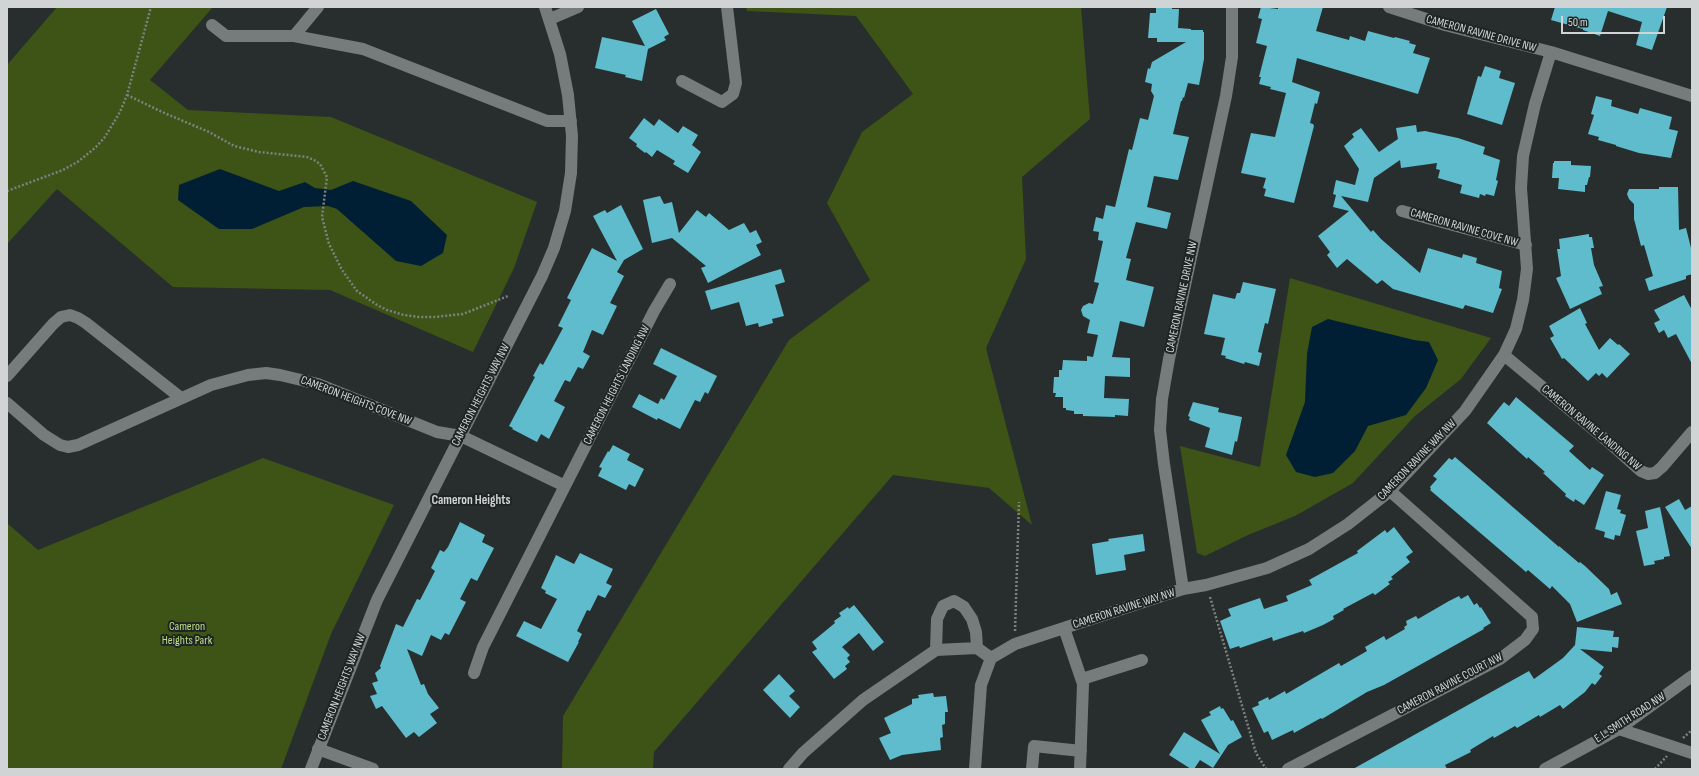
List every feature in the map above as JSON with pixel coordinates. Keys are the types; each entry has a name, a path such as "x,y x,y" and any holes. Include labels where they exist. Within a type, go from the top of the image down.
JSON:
{"street":[{"path":"294,36 318,7"},
{"name":"CAMERON HEIGHTS WAY NW","path":"311,769 377,600 542,276 554,248 565,211 572,173 571,121 560,54 545,7"},
{"path":"550,19 578,7"},
{"path":"682,82 722,102 733,94 736,78 727,7"},
{"name":"CAMERON RAVINE DRIVE NW","path":"1183,589 1163,458 1160,430 1162,399 1169,359 1226,96 1232,57 1232,7"},
{"name":"CAMERON RAVINE DRIVE NW","path":"1389,7 1444,25 1551,52"},
{"path":"212,25 226,36 294,36 363,49 547,121 571,121"},
{"path":"1551,52 1692,96"},
{"name":"CAMERON RAVINE WAY NW","path":"991,658 1015,644 1183,589 1206,585 1267,568 1309,549 1348,524 1390,491 1464,411 1504,355 1516,329 1523,300 1527,269 1521,188 1523,156 1535,104 1551,52"},
{"name":"CAMERON RAVINE COVE NW","path":"1402,211 1526,245"},
{"name":"CAMERON HEIGHTS LANDING NW","path":"474,673 483,647 654,311 670,284"},
{"path":"7,376 53,324 61,317 70,315 86,323 181,398"},
{"name":"CAMERON RAVINE LANDING NW","path":"1504,355 1612,445 1640,471 1648,474 1655,473 1692,432"},
{"name":"CAMERON HEIGHTS COVE NW","path":"7,403 44,435 60,445 68,447 78,445 181,398 231,379 266,373 318,384 437,432 461,436"},
{"path":"461,436 565,486"},
{"name":"CAMERON RAVINE COURT NW","path":"1288,769 1500,659 1525,640 1533,629 1532,617 1390,491"},
{"path":"936,650 937,619 943,606 954,601 964,606 972,619 976,632 977,648"},
{"path":"1064,628 1083,684 1080,769"},
{"path":"789,769 803,753 863,700 936,650 977,648 991,658 981,685 975,769"},
{"path":"1082,679 1142,660"},
{"name":"E.L. SMITH ROAD NW","path":"1545,769 1619,729 1692,676"},
{"path":"1619,729 1692,753"},
{"path":"1032,769 1034,746 1081,751"},
{"path":"318,749 373,769"}],"path":[{"path":"7,191 63,170 96,147 113,125 127,95 151,7"},
{"path":"127,95 209,132 234,146 260,152 298,156 314,160 324,170 327,177 322,210 324,230 329,244 349,282 368,300 387,310 419,318 463,314 508,296"},
{"path":"1015,644 1019,502"},
{"path":"1206,585 1256,753 1266,769"}],"green space":[{"path":"57,7 213,7 150,80 188,110 331,117 537,202 514,268 473,352 330,290 173,287 57,189 7,244 7,65"},
{"path":"746,7 1081,7 1090,119 1022,177 1026,259 986,348 1032,525 989,488 893,475 654,752 653,769 562,769 563,716 789,340 870,280 827,203 862,132 913,94 856,16 747,11"},
{"path":"1290,278 1491,338 1461,379 1415,416 1353,483 1295,516 1248,535 1205,556 1197,553 1180,446 1260,467"},
{"name":"Cameron Heights Park","path":"263,458 394,505 331,634 281,769 7,769 7,523 38,550"}],"water":[{"path":"220,169 279,191 305,182 315,188 331,190 353,181 411,201 447,235 443,253 421,266 396,261 337,209 328,206 304,207 252,229 219,229 178,200 179,185"},
{"path":"1328,319 1414,340 1429,342 1438,360 1426,388 1406,415 1368,426 1355,451 1333,473 1315,477 1296,472 1286,455 1305,402 1307,354 1312,327"}],"building":[{"path":"1156,7 1172,7 1172,9 1179,9 1178,28 1203,30 1204,59 1199,85 1188,83 1184,98 1183,97 1181,101 1173,134 1189,137 1178,180 1154,176 1147,207 1171,213 1167,229 1136,222 1126,258 1131,259 1126,280 1154,287 1144,327 1120,321 1112,357 1130,358 1130,377 1105,376 1104,398 1129,399 1128,416 1083,416 1083,414 1074,414 1074,411 1063,408 1063,397 1055,397 1056,393 1053,393 1054,377 1059,377 1059,370 1062,370 1063,360 1087,361 1087,356 1093,357 1098,335 1087,333 1090,320 1083,316 1081,310 1083,306 1089,303 1093,304 1099,283 1094,282 1103,241 1098,240 1099,232 1093,231 1096,217 1103,219 1106,205 1115,207 1129,149 1132,150 1140,118 1148,120 1154,96 1151,91 1152,84 1145,82 1148,68 1150,69 1152,62 1186,42 1157,42 1157,38 1148,38 1150,13 1156,13"},
{"path":"1261,7 1278,9 1278,7 1323,7 1316,31 1349,40 1350,36 1365,41 1368,31 1395,37 1410,41 1409,43 1416,45 1413,53 1430,58 1418,94 1297,58 1292,82 1320,92 1317,104 1315,103 1310,123 1314,126 1294,203 1264,196 1266,189 1263,188 1266,178 1241,173 1251,133 1275,137 1286,93 1270,89 1271,87 1259,84 1261,77 1259,77 1267,46 1256,43 1262,19 1258,18"},
{"path":"1555,7 1667,7 1652,50 1636,45 1642,22 1608,11 1600,36 1583,29 1551,20"},
{"path":"656,9 669,34 664,37 666,40 648,49 642,81 625,77 626,75 595,68 602,37 645,46 632,21"},
{"path":"1485,66 1501,71 1499,78 1515,83 1502,125 1467,114 1478,76 1481,77"},
{"path":"1596,96 1612,100 1611,106 1638,114 1640,108 1672,117 1669,129 1678,131 1671,158 1639,153 1598,140 1599,137 1588,134 1594,115 1591,114"},
{"path":"644,118 654,126 659,119 678,133 683,126 698,135 692,145 701,152 688,173 673,164 675,161 657,150 652,157 646,152 645,153 629,138"},
{"path":"1416,125 1417,132 1425,131 1458,138 1485,147 1483,154 1500,160 1496,180 1498,181 1494,196 1486,194 1485,196 1480,194 1479,198 1460,193 1462,185 1438,178 1440,170 1436,169 1437,163 1401,168 1400,160 1374,178 1368,202 1341,196 1371,232 1373,230 1381,239 1420,273 1428,248 1462,258 1463,254 1477,258 1476,263 1502,271 1499,288 1502,289 1493,313 1465,305 1463,309 1393,289 1382,280 1377,284 1347,259 1337,268 1327,255 1330,252 1318,236 1349,211 1333,207 1336,195 1333,194 1336,180 1355,185 1359,169 1344,146 1354,137 1352,134 1361,128 1379,152 1398,139 1396,128"},
{"path":"1554,161 1571,161 1571,165 1591,166 1590,177 1587,185 1585,185 1585,192 1558,189 1559,178 1552,178"},
{"path":"1659,187 1678,187 1679,230 1686,228 1692,252 1692,274 1686,276 1686,279 1649,291 1645,279 1653,276 1644,245 1641,246 1634,219 1634,204 1629,199 1627,194 1629,189 1659,189"},
{"path":"660,196 664,204 672,202 679,233 697,210 706,217 709,213 729,230 744,223 750,233 756,230 762,242 756,245 761,255 708,283 701,268 706,266 672,238 652,243 643,200"},
{"path":"621,205 643,249 624,260 617,272 624,276 610,303 617,306 603,335 592,330 583,352 590,356 583,369 578,367 570,382 565,380 554,401 565,407 549,439 541,434 537,442 509,426 535,377 533,376 540,363 543,365 563,328 558,326 571,300 567,298 592,248 617,261 593,216 605,210 607,213"},
{"path":"1589,234 1589,237 1592,237 1594,248 1591,248 1594,265 1603,286 1599,287 1602,294 1570,309 1556,278 1561,276 1557,249 1560,249 1559,239"},
{"path":"781,269 785,282 775,285 784,316 772,319 773,323 759,327 758,323 746,326 739,302 711,310 705,291"},
{"path":"1243,282 1276,289 1268,324 1265,323 1258,352 1262,353 1259,366 1245,362 1244,364 1225,358 1226,356 1221,355 1225,338 1204,334 1213,294 1235,299 1237,293 1240,293"},
{"path":"1684,295 1692,310 1692,364 1676,334 1668,338 1664,330 1659,333 1654,323 1660,320 1654,310"},
{"path":"1580,308 1587,323 1585,324 1599,350 1610,338 1630,354 1607,378 1602,373 1599,376 1596,373 1588,381 1564,358 1562,359 1550,338 1554,336 1549,326"},
{"path":"661,348 717,376 708,394 705,392 700,402 695,400 680,429 658,418 657,420 632,407 639,394 658,404 661,398 664,400 677,376 653,364"},
{"path":"1516,397 1574,446 1569,451 1590,470 1592,467 1604,475 1584,505 1575,499 1574,502 1565,496 1566,494 1543,473 1545,472 1528,457 1527,459 1487,423 1504,402 1509,406"},
{"path":"1193,402 1219,408 1218,412 1242,417 1237,442 1235,441 1232,455 1205,447 1210,428 1189,420 1190,417 1188,416"},
{"path":"613,445 630,454 627,460 644,469 635,487 629,484 626,490 598,476 602,468 599,467"},
{"path":"1455,457 1559,547 1585,566 1609,589 1611,595 1617,592 1622,604 1577,622 1570,604 1552,586 1550,589 1528,570 1526,572 1430,490 1430,487 1437,479 1433,476 1449,458 1452,460"},
{"path":"1606,491 1621,495 1617,509 1621,510 1620,513 1626,515 1620,536 1615,535 1614,540 1604,537 1605,532 1595,529"},
{"path":"1679,499 1685,510 1692,506 1692,549 1665,507"},
{"path":"1660,507 1670,556 1654,561 1655,564 1644,566 1636,531 1648,528 1645,511"},
{"path":"460,522 485,535 482,542 494,548 477,581 471,578 460,599 466,602 449,635 445,633 441,640 431,635 422,656 407,649 421,685 424,684 428,694 439,708 430,714 437,723 419,737 414,732 406,738 382,706 376,709 370,696 377,694 372,683 378,681 375,673 381,668 380,666 396,624 403,627 417,599 420,600 435,571 431,568 440,550 444,552 448,547"},
{"path":"1394,527 1413,552 1406,557 1410,562 1391,577 1393,579 1388,582 1390,584 1375,595 1373,593 1343,609 1344,610 1333,616 1334,619 1304,633 1303,631 1273,641 1272,637 1240,648 1239,646 1230,649 1220,621 1231,616 1228,609 1260,598 1264,609 1288,601 1286,596 1312,585 1309,580 1358,553 1357,551 1385,530 1387,533"},
{"path":"1143,534 1145,551 1124,555 1126,570 1096,575 1092,544 1109,541 1108,539"},
{"path":"580,553 613,569 606,583 612,586 605,598 598,595 590,611 587,610 577,631 582,634 568,662 516,636 524,621 541,629 557,599 545,593 546,591 541,588 556,555 574,564"},
{"path":"1468,595 1474,605 1477,603 1480,608 1481,607 1491,623 1483,628 1484,629 1294,733 1293,730 1272,740 1268,731 1264,733 1252,708 1259,705 1258,702 1268,697 1269,700 1285,691 1286,694 1339,663 1341,666 1367,651 1365,647 1384,636 1386,640 1405,629 1404,627 1407,625 1406,621 1416,616 1418,619 1459,596 1461,599"},
{"path":"854,605 884,642 873,651 859,633 842,647 850,655 847,658 850,662 845,666 847,669 834,679 812,652 817,649 812,642 835,623 834,621 841,616 839,613"},
{"path":"1577,627 1614,631 1613,637 1619,637 1618,648 1612,647 1612,652 1580,649 1604,667 1599,674 1602,676 1595,685 1592,683 1585,692 1563,709 1560,705 1517,728 1515,726 1494,738 1493,736 1470,750 1471,752 1445,765 1447,769 1353,769 1529,671 1534,679 1563,658 1575,645"},
{"path":"779,674 795,691 789,696 800,707 790,718 763,690"},
{"path":"933,693 934,697 946,696 948,712 945,712 945,724 942,725 943,737 940,738 941,750 902,755 890,760 879,738 891,733 884,718 912,704 912,699 919,698 918,695"},
{"path":"1220,706 1221,709 1223,708 1231,721 1233,720 1242,737 1228,745 1213,768 1200,760 1194,769 1191,769 1169,755 1184,732 1220,754 1201,720 1211,715 1209,712"}],"district":[{"name":"Cameron Heights","path":"471,501"}]}
